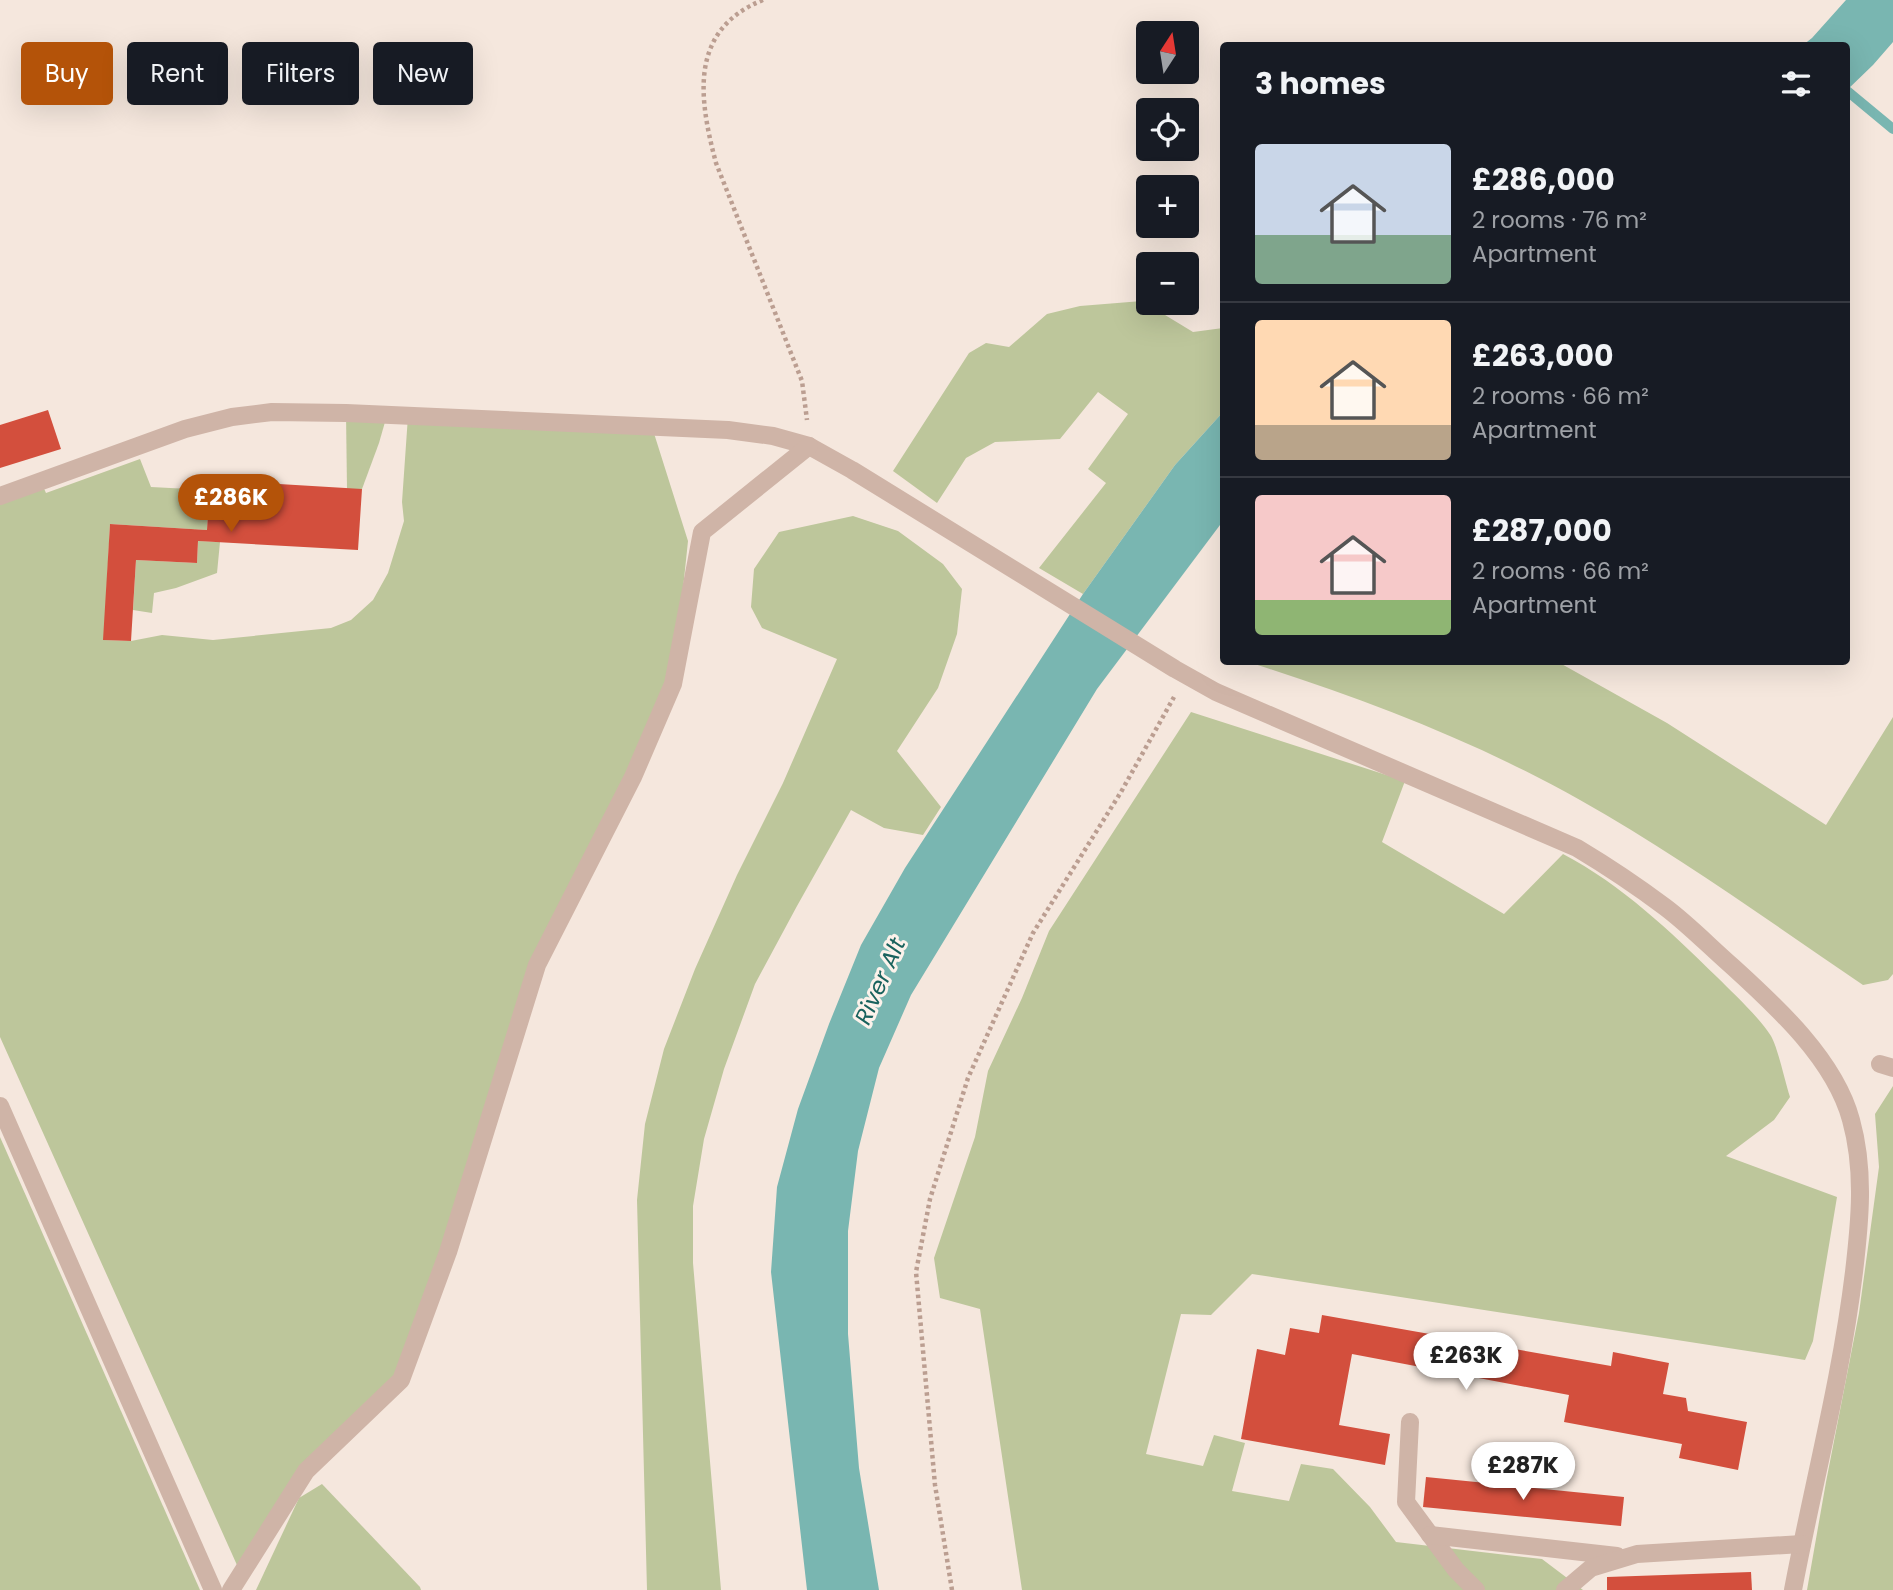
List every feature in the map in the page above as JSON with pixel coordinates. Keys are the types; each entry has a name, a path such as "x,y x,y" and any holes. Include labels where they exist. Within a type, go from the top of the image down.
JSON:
{"lane":[{"path":"0,496 185,429 232,416 272,412 728,430 773,436 809,446 852,470 1216,692 1577,848 1666,908 1774,1004 1836,1084 1851,1119 1860,1170 1860,1218 1839,1375 1793,1590"},
{"path":"231,1590 306,1471 401,1380 448,1252 537,965 633,777 673,684 702,533 809,446"},
{"path":"0,1106 213,1590"},
{"path":"1410,1422 1406,1502 1455,1570 1476,1590"},
{"path":"1430,1535 1628,1557"},
{"path":"1565,1590 1591,1568 1637,1554 1802,1544"}],"path":[{"path":"763,0 730,20 713,41 705,65 702,92 716,163 802,381 809,446"},
{"path":"952,1590 934,1486 916,1272 930,1199 968,1078 1033,933 1121,792 1181,672"}],"green space":[{"path":"1136,301 1136,315 1165,315 1193,332 1220,328 1220,415 1175,465 1083,594 1039,568 1106,483 1088,469 1128,414 1098,392 1060,439 995,442 966,458 937,503 893,471 969,353 986,343 1009,347 1047,314 1080,306"},
{"path":"346,413 387,415 362,489 347,489"},
{"path":"408,416 652,427 688,541 673,684 537,965 401,1380 306,1471 241,1574 0,1037 0,501 41,482 46,493 140,459 151,487 209,490 207,530 110,524 104,640 131,641 162,635 213,640 331,628 351,620 373,600 388,573 404,521 402,502"},
{"path":"853,516 898,531 943,564 962,589 957,634 938,688 897,751 941,807 923,835 884,828 851,810 755,984 724,1069 704,1139 693,1206 693,1263 721,1590 647,1590 637,1200 645,1124 664,1049 695,969 737,875 783,783 837,659 762,628 751,607 754,569 779,532"},
{"path":"198,541 220,542 217,573 154,593 152,613 133,610 136,560 197,563"},
{"path":"1257,665 1563,665 1667,723 1826,825 1893,717 1893,974 1888,980 1863,985 1652,843 1580,800 1459,740 1333,690"},
{"path":"1191,712 1405,781 1382,842 1504,914 1563,854 1585,866 1625,894 1663,926 1745,1005 1774,1041 1790,1097 1774,1120 1726,1156 1837,1197 1813,1341 1805,1360 1252,1274 1211,1315 1181,1314 1146,1454 1203,1466 1214,1435 1245,1443 1232,1491 1289,1501 1301,1464 1333,1469 1370,1507 1396,1542 1542,1559 1583,1590 1022,1590 980,1309 940,1298 934,1258 975,1137 988,1071 1049,931"},
{"path":"1893,1086 1893,1590 1807,1590 1859,1313 1879,1167 1875,1114"},
{"path":"0,1137 200,1590 0,1590"},
{"path":"322,1484 421,1590 256,1590 299,1498"}],"water":[{"path":"1846,0 1893,0 1893,42 1850,87 1850,42 1807,42"},
{"name":"River Alt","path":"1220,415 1220,525 1097,689 911,995 879,1068 858,1151 848,1231 848,1334 859,1468 879,1590 807,1590 771,1272 777,1187 798,1109 861,945 905,868 1083,594 1175,465"}],"building":[{"path":"48,410 61,449 0,468 0,425"},
{"path":"210,480 362,489 358,550 198,541 197,563 136,560 131,641 103,640 110,524 207,530"},
{"path":"1322,1315 1611,1366 1613,1352 1669,1363 1663,1394 1686,1398 1688,1411 1747,1422 1738,1470 1679,1458 1682,1444 1564,1422 1569,1395 1352,1354 1339,1425 1390,1434 1385,1465 1241,1439 1257,1349 1285,1355 1290,1328 1319,1333"},
{"path":"1426,1477 1624,1497 1621,1526 1423,1507"},
{"path":"1751,1572 1752,1590 1607,1590 1607,1577"}],"waterway":[{"path":"1850,93 1893,129"}]}
